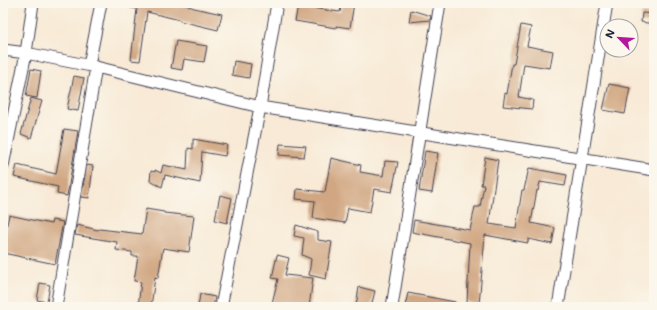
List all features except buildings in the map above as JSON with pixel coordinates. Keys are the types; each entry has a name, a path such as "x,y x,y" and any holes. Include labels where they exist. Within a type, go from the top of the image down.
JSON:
{"street":[{"path":"3,166 26,53 33,3"},
{"path":"56,307 101,3"},
{"path":"221,307 260,107 277,3"},
{"path":"392,307 440,3"},
{"path":"558,307 607,3"},
{"path":"3,50 92,66 260,107 420,134 654,170"}]}
